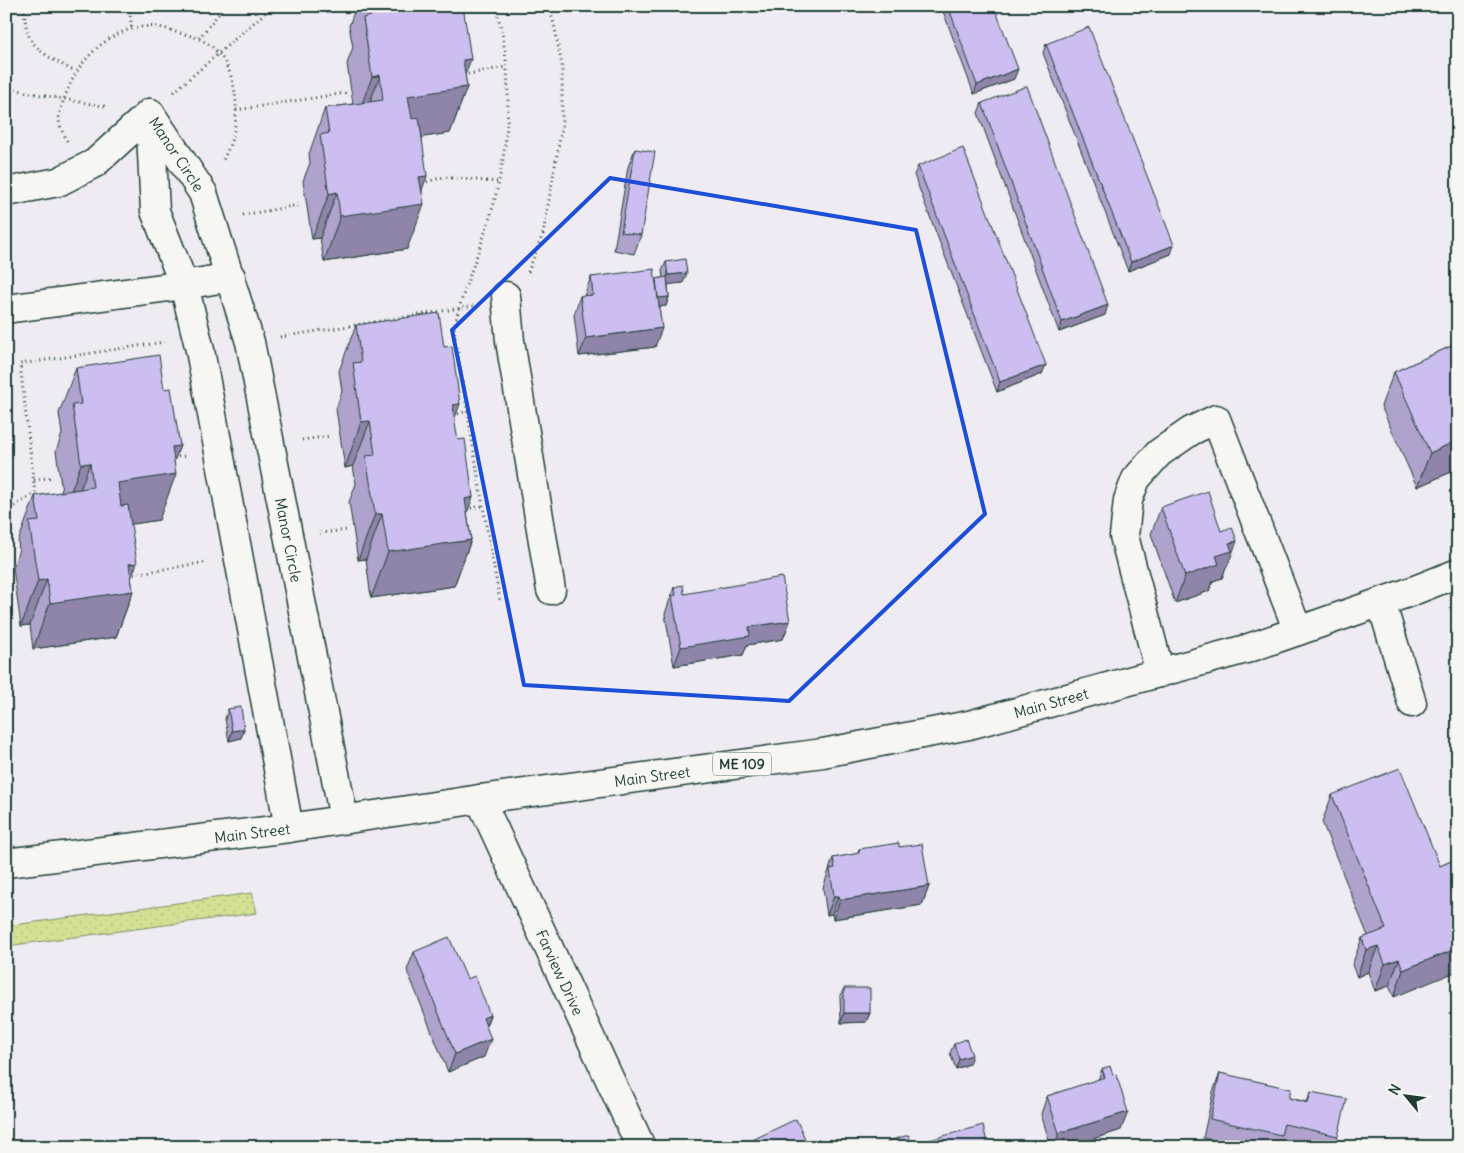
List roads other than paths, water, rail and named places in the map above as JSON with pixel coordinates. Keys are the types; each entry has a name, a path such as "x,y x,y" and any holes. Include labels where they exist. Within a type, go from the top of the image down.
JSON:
{"main road":[{"path":"6,192 58,182 94,163 150,113"},
{"name":"Manor Circle","path":"150,113 203,193 231,276 250,342 344,819"},
{"name":"Manor Circle","path":"150,113 155,211 184,285 200,350 289,828"},
{"path":"6,309 184,285 231,276"},
{"path":"506,296 510,340 551,590"},
{"path":"1160,673 1124,536 1128,500 1136,479 1159,453 1191,431 1216,419 1298,631"},
{"name":"Main Street","path":"6,863 289,828 480,799 824,753 969,724 1246,649 1381,602 1458,572"},
{"path":"1381,602 1412,703"},
{"name":"Farview Drive","path":"480,799 641,1147"}]}
